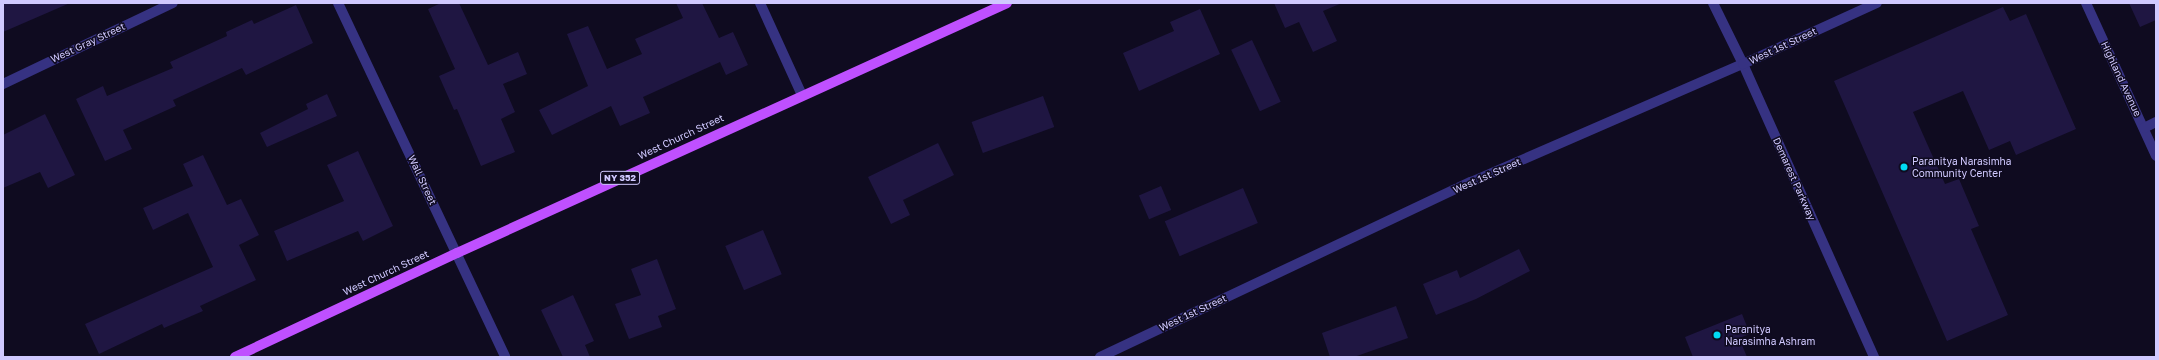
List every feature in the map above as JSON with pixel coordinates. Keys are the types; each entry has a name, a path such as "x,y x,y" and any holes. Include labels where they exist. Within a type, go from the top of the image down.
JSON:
{"main road":[{"name":"West Church Street","path":"235,357 457,253 1007,3"}],"street":[{"name":"West Gray Street","path":"3,84 173,3"},
{"name":"Wall Street","path":"338,3 505,357"},
{"path":"760,3 802,96"},
{"name":"Demarest Parkway","path":"1713,3 1743,64 1874,357"},
{"name":"West 1st Street","path":"1100,357 1471,182 1743,64 1877,3"},
{"name":"Highland Avenue","path":"2086,3 2156,156"},
{"path":"2144,128 2156,122"}],"building":[{"path":"3,3 70,3 3,32"},
{"path":"441,3 459,3 488,65 518,52 527,74 503,84 515,112 501,119 515,152 481,166 457,109 454,110 439,76 455,69 428,9"},
{"path":"676,3 702,3 719,38 733,32 748,65 726,75 720,62 643,97 650,113 620,126 611,106 552,135 539,110 588,86 567,34 588,26 607,69 642,54 635,39 683,18"},
{"path":"1274,3 1342,3 1323,11 1337,41 1313,52 1299,22 1285,28"},
{"path":"2129,3 2156,3 2156,20 2140,27"},
{"path":"296,5 313,43 246,75 242,68 173,100 176,106 123,130 132,149 105,161 76,99 103,86 107,96 173,68 170,62 227,36 226,32 252,20 254,24"},
{"name":"Paranitya Narasimha Community Center","path":"2003,7 2010,21 2026,14 2076,129 2016,155 2010,141 1989,150 1963,91 1913,112 1945,184 1959,179 1979,226 1971,229 2008,315 1947,341 1834,81"},
{"path":"1200,9 1220,54 1139,91 1123,53 1174,31 1170,22"},
{"path":"1252,40 1281,102 1260,111 1231,50"},
{"path":"327,94 337,116 267,147 260,133 308,109 306,104"},
{"path":"1043,96 1054,127 983,153 972,122"},
{"path":"45,114 75,175 48,188 40,172 3,188 3,135"},
{"path":"938,143 954,175 903,200 910,215 891,224 868,177"},
{"path":"358,151 393,226 363,241 358,231 287,261 274,231 344,201 327,165"},
{"path":"203,155 227,205 241,199 259,235 239,245 256,280 200,306 203,311 164,328 162,324 99,354 85,324 213,267 188,213 153,230 143,208 193,186 183,164"},
{"path":"1161,186 1171,210 1149,219 1139,195"},
{"path":"1243,188 1258,223 1180,256 1165,221"},
{"path":"763,230 782,274 744,290 725,246"},
{"path":"1519,249 1530,271 1476,299 1436,315 1423,284 1457,270 1460,278"},
{"path":"657,259 676,309 658,316 662,327 629,339 615,304 641,295 631,269"},
{"path":"573,295 594,341 585,345 590,357 563,357 541,310"},
{"path":"1396,306 1408,338 1354,357 1330,357 1322,333"},
{"name":"Paranitya Narasimha Ashram","path":"1742,314 1750,334 1739,338 1747,357 1693,357 1685,337"}],"place":[{"name":"Paranitya Narasimha Community Center","path":"1904,167"},
{"name":"Paranitya Narasimha Ashram","path":"1717,335"}]}
